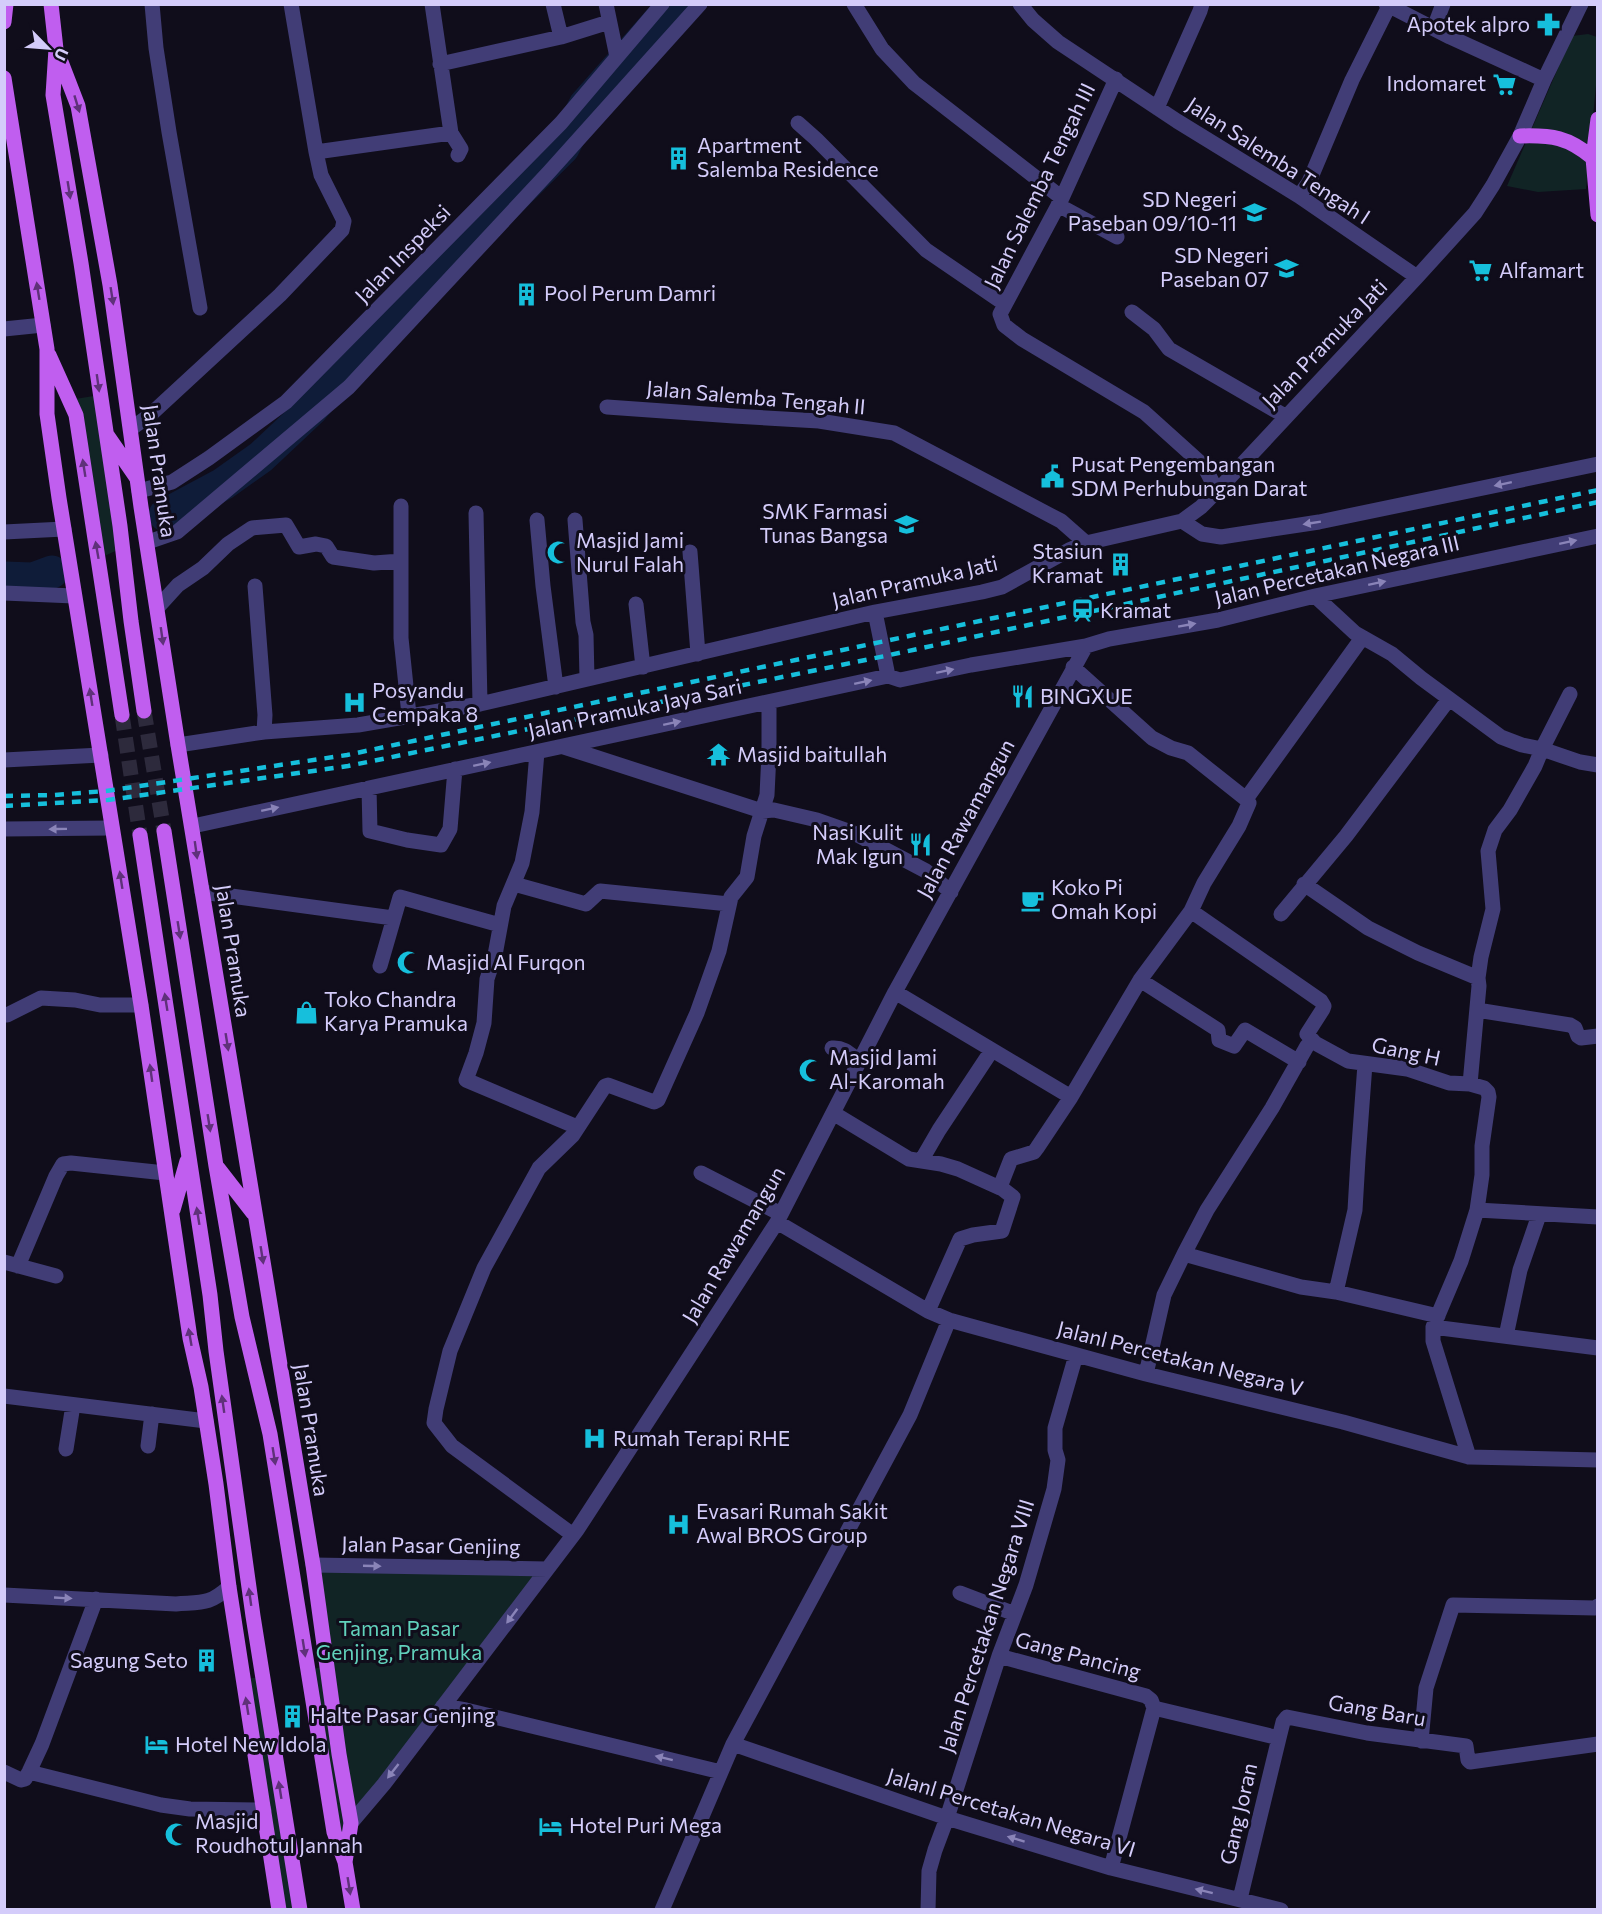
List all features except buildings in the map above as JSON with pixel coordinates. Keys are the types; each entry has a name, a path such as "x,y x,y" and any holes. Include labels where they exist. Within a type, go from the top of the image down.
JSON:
{"main road":[{"path":"4,22 6,4"},
{"name":"Jalan Pramuka","path":"51,4 56,49 53,95 81,263 120,526 144,711"},
{"name":"Jalan Pramuka","path":"56,49 78,106 110,285 178,744 314,1565 339,1754 351,1823 345,1862"},
{"path":"4,78 43,326 46,349 47,414 64,529 141,1005 190,1338 216,1484 229,1587 279,1910"},
{"path":"1598,119 1593,158 1598,215"},
{"path":"1520,136 1545,135 1565,140 1584,150 1593,158"},
{"path":"46,349 76,415 122,715"},
{"path":"106,433 139,492"},
{"name":"Jalan Pramuka","path":"164,831 242,1317 270,1434 334,1832 345,1862 353,1910"},
{"path":"140,835 210,1294 217,1362 254,1625 300,1910"},
{"path":"171,1216 189,1155"},
{"path":"216,1166 255,1216"}],"street":[{"path":"152,4 156,48 169,132 200,308"},
{"path":"132,428 150,415 280,295 344,226 344,221 321,175 321,152 291,4"},
{"path":"432,4 451,133 461,149 458,155"},
{"path":"553,4 561,37"},
{"path":"606,4 617,57"},
{"name":"Jalan Inspeksi","path":"139,492 172,482 286,402 561,123 662,4"},
{"path":"147,540 177,532 349,387 541,181 700,4"},
{"path":"854,4 882,49 914,83 1060,201 1117,237"},
{"name":"Jalan Salemba Tengah I","path":"1020,4 1033,20 1058,42 1157,108 1299,196 1418,278"},
{"path":"1157,108 1202,4"},
{"path":"1434,28 1443,4"},
{"name":"Jalan Pramuka Jati","path":"178,744 264,732 358,725 480,704 875,612 1002,587 1086,543 1182,521 1201,507 1418,278 1475,213 1520,136 1581,4"},
{"path":"1299,196 1309,182 1352,80 1388,5 1544,80"},
{"path":"440,64 561,37 609,22"},
{"name":"Jalan Salemba Tengah III","path":"1116,79 1060,201 1000,314 1004,325 1022,339 1144,412 1204,466 1217,490"},
{"path":"798,123 926,250 1005,304"},
{"path":"321,152 451,133"},
{"path":"1132,312 1154,329 1169,349 1285,416"},
{"path":"4,329 43,326"},
{"name":"Jalan Salemba Tengah II","path":"607,407 819,421 894,433 1061,521 1086,543"},
{"path":"1182,521 1202,534 1221,537 1319,522 1598,464"},
{"path":"401,506 401,638 409,715"},
{"path":"476,513 480,704"},
{"path":"537,520 556,687"},
{"path":"575,520 586,635 587,679"},
{"path":"158,607 178,585 203,568 228,544 252,528 286,525 299,547 316,544 326,546 333,557 374,563 401,561"},
{"path":"4,532 64,529"},
{"name":"Jalan Percetakan Negara III","path":"1086,646 1109,639 1218,620 1315,596 1598,536"},
{"path":"690,552 698,654"},
{"path":"255,586 265,715 264,732"},
{"path":"4,593 73,588"},
{"path":"1315,596 1362,638 1392,654 1501,736 1522,745 1598,765"},
{"path":"636,604 643,667"},
{"path":"875,612 888,676"},
{"path":"1246,799 1362,638"},
{"name":"Jalan Rawamangun","path":"351,1823 384,1784 573,1535 779,1218 895,992 1086,646"},
{"name":"Jalan Pramuka Jaya Sari","path":"193,826 888,676 900,680 971,665 1086,646"},
{"path":"1000,1188 1012,1158 1034,1152 1071,1096 1140,980 1191,911 1204,883 1246,814 1249,803 1188,753 1170,748 1152,738 1073,667"},
{"path":"1469,1457 1433,1341 1436,1321 1461,1261 1477,1210 1482,1175 1482,1146 1489,1097 1484,1088 1470,1084 1478,978 1493,909 1488,851 1495,830 1510,810 1535,766 1570,694"},
{"path":"1281,914 1346,836 1449,699"},
{"path":"573,1535 452,1446 442,1436 435,1423 450,1351 484,1268 539,1168 573,1135 607,1085 654,1102 658,1100 697,1013 719,951 731,897 747,877 754,836 767,795 770,753 769,702"},
{"path":"563,746 762,811 774,810 817,820 854,833 927,872 951,892"},
{"path":"537,752 532,812 522,863 504,906 495,955 487,979 484,1023 466,1080 577,1127"},
{"path":"4,760 101,754"},
{"path":"369,788 370,831 441,845 450,829 455,769"},
{"path":"4,830 112,828"},
{"path":"514,884 586,904 600,891 729,904"},
{"path":"1304,884 1368,928 1418,953 1478,978"},
{"path":"202,892 393,918"},
{"path":"380,966 400,897 500,925"},
{"path":"1146,1374 1164,1295 1208,1210 1272,1108 1307,1046 1315,1043 1307,1034 1324,1006 1321,1001 1191,911"},
{"path":"1140,980 1218,1030 1219,1040 1234,1046 1245,1030 1299,1062"},
{"path":"895,992 1071,1096"},
{"path":"4,1015 41,998 75,1000 100,1005 141,1005"},
{"path":"1477,1010 1570,1025 1575,1028 1581,1038 1598,1036"},
{"name":"Gang H","path":"1315,1043 1348,1061 1407,1069 1449,1083 1470,1084"},
{"path":"832,1048 845,1050 859,1061"},
{"path":"921,1161 992,1050"},
{"path":"1335,1292 1355,1210 1365,1064"},
{"path":"833,1113 909,1159 958,1169 1000,1188 1013,1197 1002,1231 960,1239 928,1311"},
{"path":"56,1276 11,1264 63,1164 165,1173"},
{"name":"Jalanl Percetakan Negara V","path":"701,1173 779,1218 928,1311 949,1320 1146,1374 1342,1422 1469,1457 1598,1460"},
{"path":"1477,1210 1598,1217"},
{"path":"1506,1336 1520,1270 1539,1215"},
{"path":"1184,1254 1301,1287 1335,1292 1436,1321 1506,1336 1598,1348"},
{"path":"662,1910 733,1744 910,1415 949,1320"},
{"name":"Jalan Percetakan Negara VIII","path":"928,1910 929,1871 935,1850 999,1656 1026,1586 1054,1488 1058,1460 1055,1450 1055,1428 1076,1355"},
{"path":"4,1396 206,1420"},
{"path":"66,1449 73,1405"},
{"path":"148,1446 152,1414"},
{"name":"Jalan Pasar Genjing","path":"314,1565 547,1569"},
{"path":"4,1595 176,1604 204,1602 216,1598 229,1587"},
{"path":"960,1593 1015,1614"},
{"path":"4,1772 21,1780 25,1779 30,1772 96,1599"},
{"path":"1421,1741 1426,1688 1453,1605 1595,1608 1598,1606"},
{"name":"Gang Pancing","path":"999,1656 1146,1696 1151,1700 1154,1708 1111,1868"},
{"path":"443,1706 721,1772"},
{"path":"1154,1708 1279,1738"},
{"name":"Gang Baru","path":"1279,1738 1283,1722 1287,1717 1367,1733 1466,1746 1470,1762 1598,1744"},
{"name":"Gang Joran","path":"1240,1899 1279,1738"},
{"name":"Jalanl Percetakan Negara VI","path":"733,1744 947,1818 1111,1868 1281,1910"},
{"path":"30,1772 161,1805 190,1809 264,1810"}],"green space":[{"path":"1588,34 1597,37 1597,75 1586,189 1538,192 1507,186 1572,36"},
{"path":"100,395 122,548 100,558 69,400"},
{"name":"Taman Pasar Genjing, Pramuka","path":"313,1565 547,1569 351,1823 345,1862 308,1670 327,1666"},
{"path":"263,1677 300,1909 279,1909 243,1679"}],"waterway":[{"path":"165,515 223,484 261,457 312,409 348,366 425,285 563,148 585,105 674,4"},
{"path":"4,578 33,579 52,572"}],"tunnel":[{"path":"144,711 164,831"},
{"path":"122,715 140,835"}],"railway":[{"path":"4,796 106,791 347,755 1598,490"},
{"path":"4,806 108,800 348,766 885,656 1598,502"}],"place":[{"name":"Apotek alpro","path":"1548,25"},
{"name":"Indomaret","path":"1504,84"},
{"name":"Apartment Salemba Residence","path":"679,158"},
{"name":"SD Negeri Paseban 09/10-11","path":"1255,212"},
{"name":"SD Negeri Paseban 07","path":"1287,268"},
{"name":"Alfamart","path":"1481,271"},
{"name":"Pool Perum Damri","path":"526,294"},
{"name":"Pusat Pengembangan SDM Perhubungan Darat","path":"1053,477"},
{"name":"SMK Farmasi Tunas Bangsa","path":"906,524"},
{"name":"Masjid Jami Nurul Falah","path":"558,553"},
{"name":"Stasiun Kramat","path":"1121,564"},
{"name":"Kramat","path":"1082,611"},
{"name":"BINGXUE","path":"1022,697"},
{"name":"Posyandu Cempaka 8","path":"354,703"},
{"name":"Masjid baitullah","path":"719,755"},
{"name":"Nasi Kulit Mak Igun","path":"921,845"},
{"name":"Koko Pi Omah Kopi","path":"1033,900"},
{"name":"Masjid Al Furqon","path":"408,963"},
{"name":"Toko Chandra Karya Pramuka","path":"306,1012"},
{"name":"Masjid Jami Al-Karomah","path":"811,1070"},
{"name":"Rumah Terapi RHE","path":"595,1439"},
{"name":"Evasari Rumah Sakit Awal BROS Group","path":"678,1524"},
{"name":"Sagung Seto","path":"206,1661"},
{"name":"Halte Pasar Genjing","path":"292,1716"},
{"name":"Hotel New Idola","path":"157,1745"},
{"name":"Hotel Puri Mega","path":"551,1826"},
{"name":"Masjid Roudhotul Jannah","path":"177,1834"}]}
